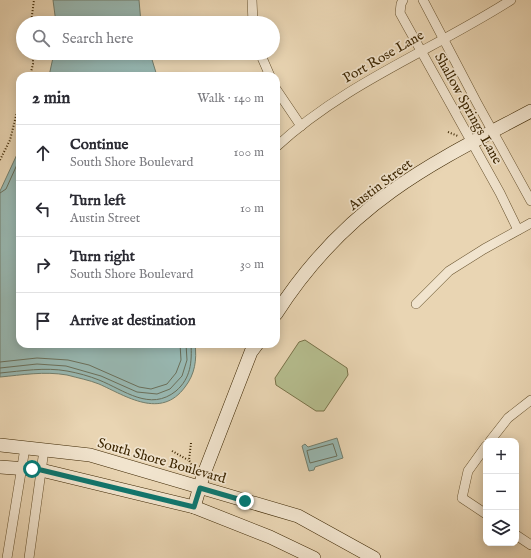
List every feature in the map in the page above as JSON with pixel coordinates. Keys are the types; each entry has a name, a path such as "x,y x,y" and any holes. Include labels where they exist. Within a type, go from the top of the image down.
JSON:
{"street":[{"path":"252,0 253,16"},
{"name":"Shallow Springs Lane","path":"403,0 400,4 400,14 472,142 518,230"},
{"name":"Shallow Springs Lane","path":"423,0 492,131 531,201"},
{"name":"Port Rose Lane","path":"280,144 301,126 377,74 511,0"},
{"path":"263,60 268,72"},
{"path":"280,95 301,126"},
{"name":"Austin Street","path":"280,308 292,290 336,238 392,191 472,142 531,111"},
{"path":"416,304 449,271 531,223"},
{"path":"194,507 251,352 254,348"},
{"path":"492,438 508,418 531,400"},
{"name":"South Shore Boulevard","path":"0,445 90,455 202,482 298,516 374,558"},
{"path":"7,558 25,448"},
{"path":"29,558 44,450"},
{"path":"483,450 468,471 462,498 483,512"},
{"path":"0,467 41,470 194,507 270,537 314,558"},
{"path":"519,537 531,545"}],"path":[{"path":"32,16 34,0"},
{"path":"31,72 33,60"},
{"path":"0,160 10,140 16,116"},
{"path":"191,443 189,460 202,482"},
{"path":"172,451 189,460"}],"green space":[{"path":"305,340 347,368 348,375 324,411 316,411 276,385 275,378 299,342"}],"water":[{"path":"53,0 139,0 140,16 55,16"},
{"path":"52,60 152,60 156,72 50,72"},
{"path":"16,157 16,348 195,348 196,356 193,372 185,387 176,397 165,402 154,404 143,402 132,399 95,383 67,375 50,373 0,377 0,191"},
{"path":"337,438 343,458 315,467 314,470 309,471 302,446 305,444 308,447"}],"route":[{"path":"32,469 194,507 200,488 245,501"}]}
